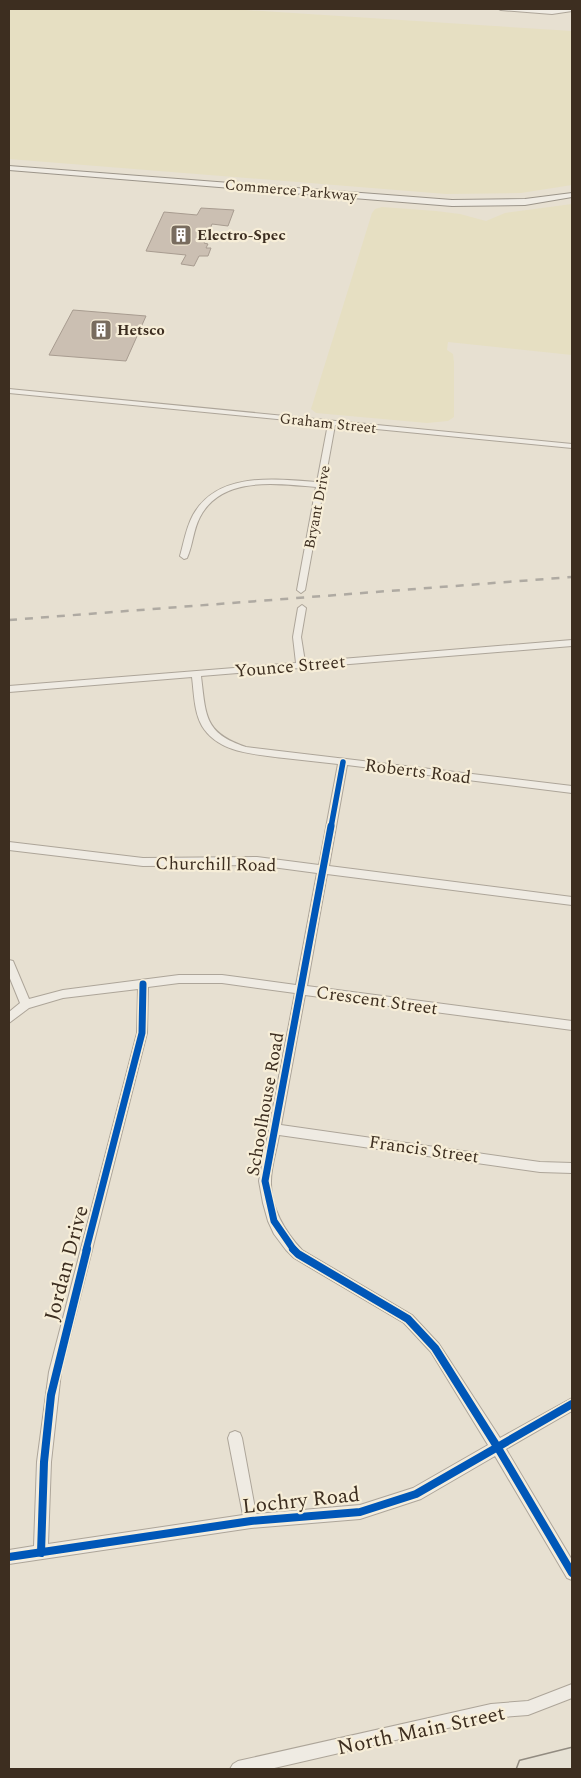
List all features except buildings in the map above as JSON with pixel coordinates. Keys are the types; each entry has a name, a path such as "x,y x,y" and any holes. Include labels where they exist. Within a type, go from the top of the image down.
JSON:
{"main road":[{"path":"528,1769 572,1759"}],"street":[{"path":"500,9 552,12 572,10"},
{"name":"Commerce Parkway","path":"9,168 452,203 525,202 572,195"},
{"name":"Graham Street","path":"9,391 572,446"},
{"name":"Bryant Drive","path":"301,590 332,423"},
{"path":"184,556 198,513 206,501 221,492 243,484 265,481 321,485"},
{"path":"301,664 297,637 302,608"},
{"name":"Younce Street","path":"9,689 572,642"},
{"name":"Roberts Road","path":"196,674 202,716 205,724 218,740 246,750 572,789"},
{"name":"Schoolhouse Road","path":"343,762 265,1181 270,1214 283,1239 298,1254 316,1266 374,1296 408,1319 435,1348 498,1448 572,1574"},
{"name":"Churchill Road","path":"9,846 143,862 238,860 572,901"},
{"path":"9,964 26,1004"},
{"name":"Crescent Street","path":"9,1018 26,1004 63,994 179,979 222,979 572,1026"},
{"name":"Jordan Drive","path":"41,1554 41,1478 49,1403 62,1344 142,1033 144,984"},
{"name":"Francis Street","path":"275,1128 540,1167 572,1168"},
{"name":"Lochry Road","path":"9,1557 41,1554 251,1521 360,1512 416,1494 572,1404"},
{"path":"235,1438 251,1521"},
{"name":"North Main Street","path":"238,1769 491,1712 528,1708 572,1691"}],"shaded area":[{"path":"9,9 229,9 572,31 572,185 521,193 446,194 9,159"},
{"path":"572,204 572,355 448,342 447,350 453,354 454,362 454,417 448,421 427,423 316,413 311,409 372,213 375,209 382,207 436,211 460,214 486,221 505,213"}],"railway":[{"path":"9,620 572,577"}],"cycle path":[{"path":"343,762 265,1181 271,1212 284,1238 298,1254 408,1319 435,1348 498,1448 572,1573"},
{"path":"41,1553 44,1462 55,1372 142,1033 143,984"},
{"path":"9,1557 251,1521 360,1512 416,1494 572,1404"}],"place":[{"name":"Electro-Spec","path":"181,235"},
{"name":"Hetsco","path":"101,330"}]}
